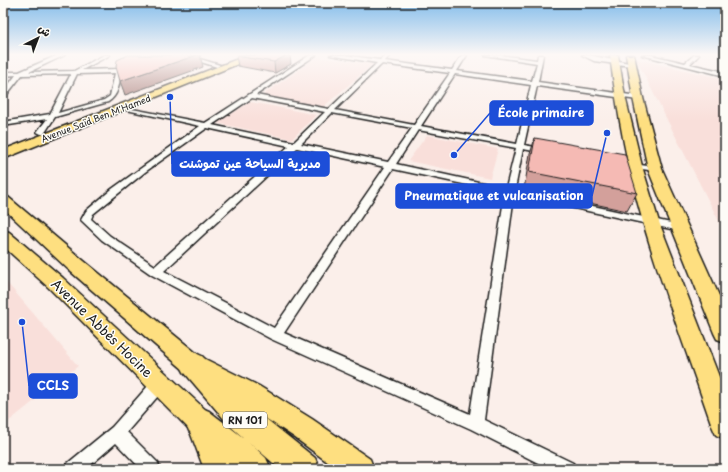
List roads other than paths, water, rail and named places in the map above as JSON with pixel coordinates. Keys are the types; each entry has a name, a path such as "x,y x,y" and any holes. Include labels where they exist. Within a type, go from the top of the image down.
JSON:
{"highway":[{"name":"RN 101","path":"193,364 240,416 304,469"},
{"name":"RN 101","path":"199,421 236,451 255,469"}],"main road":[{"name":"Avenue Saïd Ben M'Hamed","path":"3,146 185,77"},
{"name":"Avenue Saïd Ben M'Hamed","path":"3,155 115,104 193,77"},
{"path":"617,77 627,165 651,222 725,426"},
{"path":"636,77 638,98 655,169 725,334"},
{"path":"3,200 77,266 193,364 250,394 302,428 360,469"},
{"name":"Avenue Abbès Hocine","path":"3,236 56,283 199,421"},
{"path":"199,421 218,469"}],"street":[{"path":"3,96 18,77"},
{"path":"41,132 53,116 73,77"},
{"path":"115,104 112,97 117,77"},
{"path":"280,77 206,126 105,200 89,214 86,220 106,238 156,272 276,335 476,424 568,469"},
{"path":"156,272 295,145 365,77"},
{"path":"276,335 451,77"},
{"path":"488,77 638,98"},
{"path":"476,424 510,191 537,77"},
{"path":"251,96 329,112 551,152"},
{"path":"3,124 115,104 206,126 680,228"},
{"path":"627,165 655,169"},
{"path":"74,469 117,432 160,383"},
{"path":"117,432 152,469"}],"place":[{"name":"مديرية السياحة عين تموشنت","path":"170,97"},
{"name":"Pneumatique et vulcanisation","path":"607,133"},
{"name":"École primaire","path":"454,155"},
{"name":"CCLS","path":"22,322"}]}
